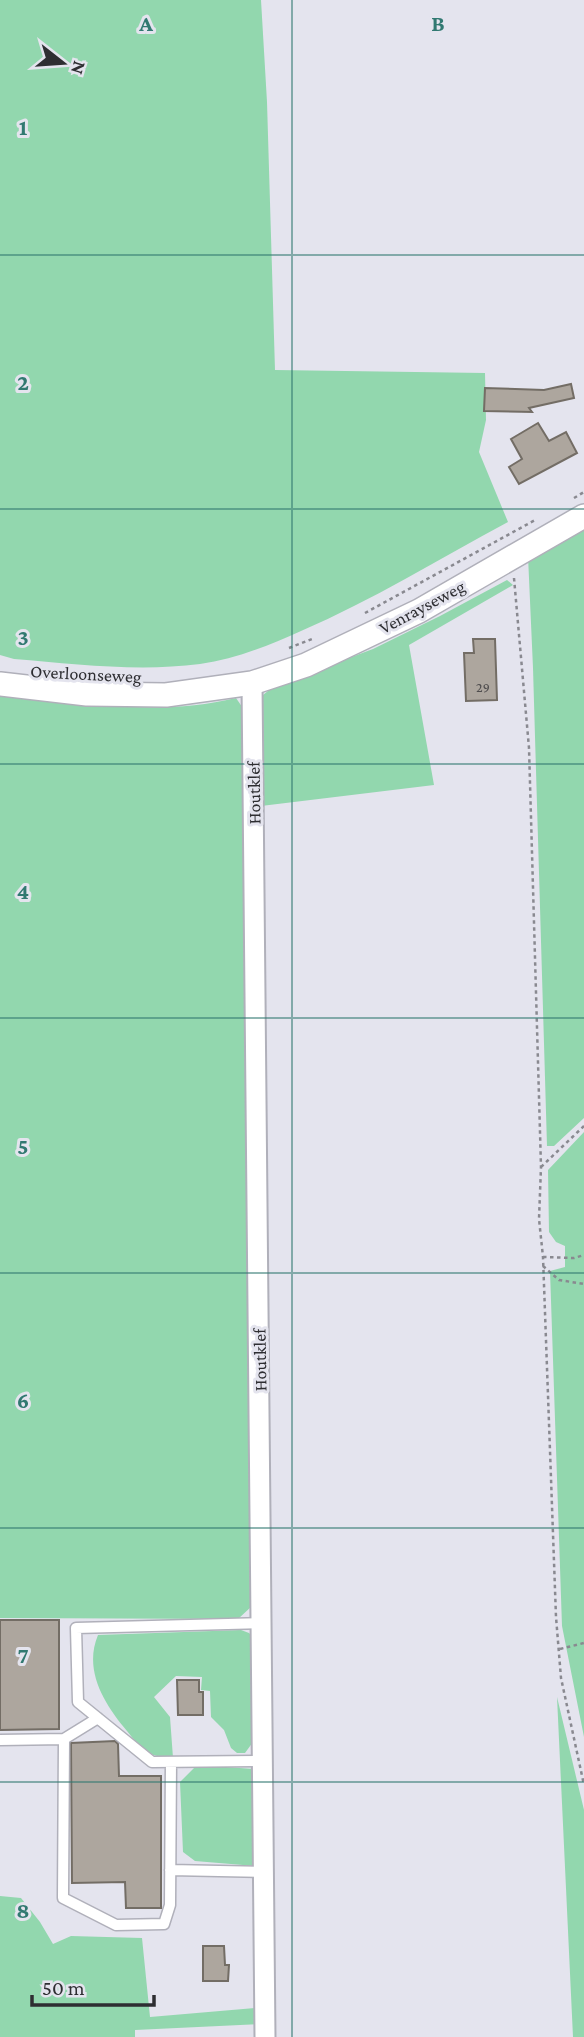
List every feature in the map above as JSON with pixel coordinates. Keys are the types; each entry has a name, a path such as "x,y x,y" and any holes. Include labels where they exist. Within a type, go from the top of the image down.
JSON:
{"street":[{"name":"Venrayseweg","path":"252,683 306,665 419,611 509,557 578,507"},
{"name":"Overloonseweg","path":"0,684 87,694 166,695 252,683"},
{"name":"Houtklef","path":"252,683 265,2037"}],"lane":[{"path":"263,1623 76,1628 78,1702 152,1762 264,1760"},
{"path":"0,1740 64,1739 98,1718"},
{"path":"64,1739 63,1898 116,1925 164,1924 170,1905 171,1762"},
{"path":"170,1870 264,1872"}],"path":[{"path":"578,507 584,492"},
{"name":"Venrayseweg","path":"362,615 538,518"},
{"path":"509,557 516,587 529,748 541,1167 539,1219 543,1257 556,1617 561,1678 584,1785"},
{"path":"281,652 313,638"},
{"path":"541,1167 584,1126"},
{"path":"543,1257 575,1258 584,1255"},
{"path":"543,1266 559,1280 584,1284"},
{"path":"559,1649 584,1643"}],"green space":[{"path":"0,0 261,0 267,102 275,370 485,373 486,420 479,452 508,522 328,619 264,647 226,659 177,666 130,667 14,659 0,655"},
{"path":"584,523 584,1118 554,1146 547,1146 528,556"},
{"path":"507,580 513,585 409,645 434,785 261,806 260,705 263,695 274,686 373,649"},
{"path":"0,692 88,704 148,707 207,704 236,698 247,714 252,1606 238,1619 0,1618"},
{"path":"584,1132 584,1737 562,1626 550,1271 565,1267 565,1246 556,1242 549,1232 548,1170"},
{"path":"241,1630 255,1639 253,1742 245,1753 237,1753 231,1748 224,1730 211,1717 210,1691 201,1690 202,1677 176,1676 154,1697 170,1717 173,1758 153,1755 145,1750 119,1721 99,1687 93,1662 98,1635"},
{"path":"557,1697 584,1810 584,2037 573,2037"},
{"path":"197,1765 254,1769 255,1866 195,1861 183,1852 180,1782"},
{"path":"0,1896 21,1898 53,1944 71,1936 142,1938 150,2017 255,2008 259,2024 135,2030 135,2037 0,2037"}],"building":[{"path":"571,384 574,398 529,408 532,412 484,411 485,388 544,390"},
{"path":"538,423 549,441 566,432 577,453 519,484 509,467 522,459 511,439"},
{"path":"473,639 495,639 497,700 466,701 464,653 474,653"},
{"path":"0,1620 59,1620 59,1729 0,1730"},
{"path":"177,1680 199,1680 199,1692 203,1692 203,1715 178,1715"},
{"path":"115,1741 118,1744 119,1776 161,1776 161,1908 126,1908 125,1882 72,1883 71,1743"},
{"path":"203,1946 224,1946 225,1965 229,1965 228,1981 203,1981"}]}
